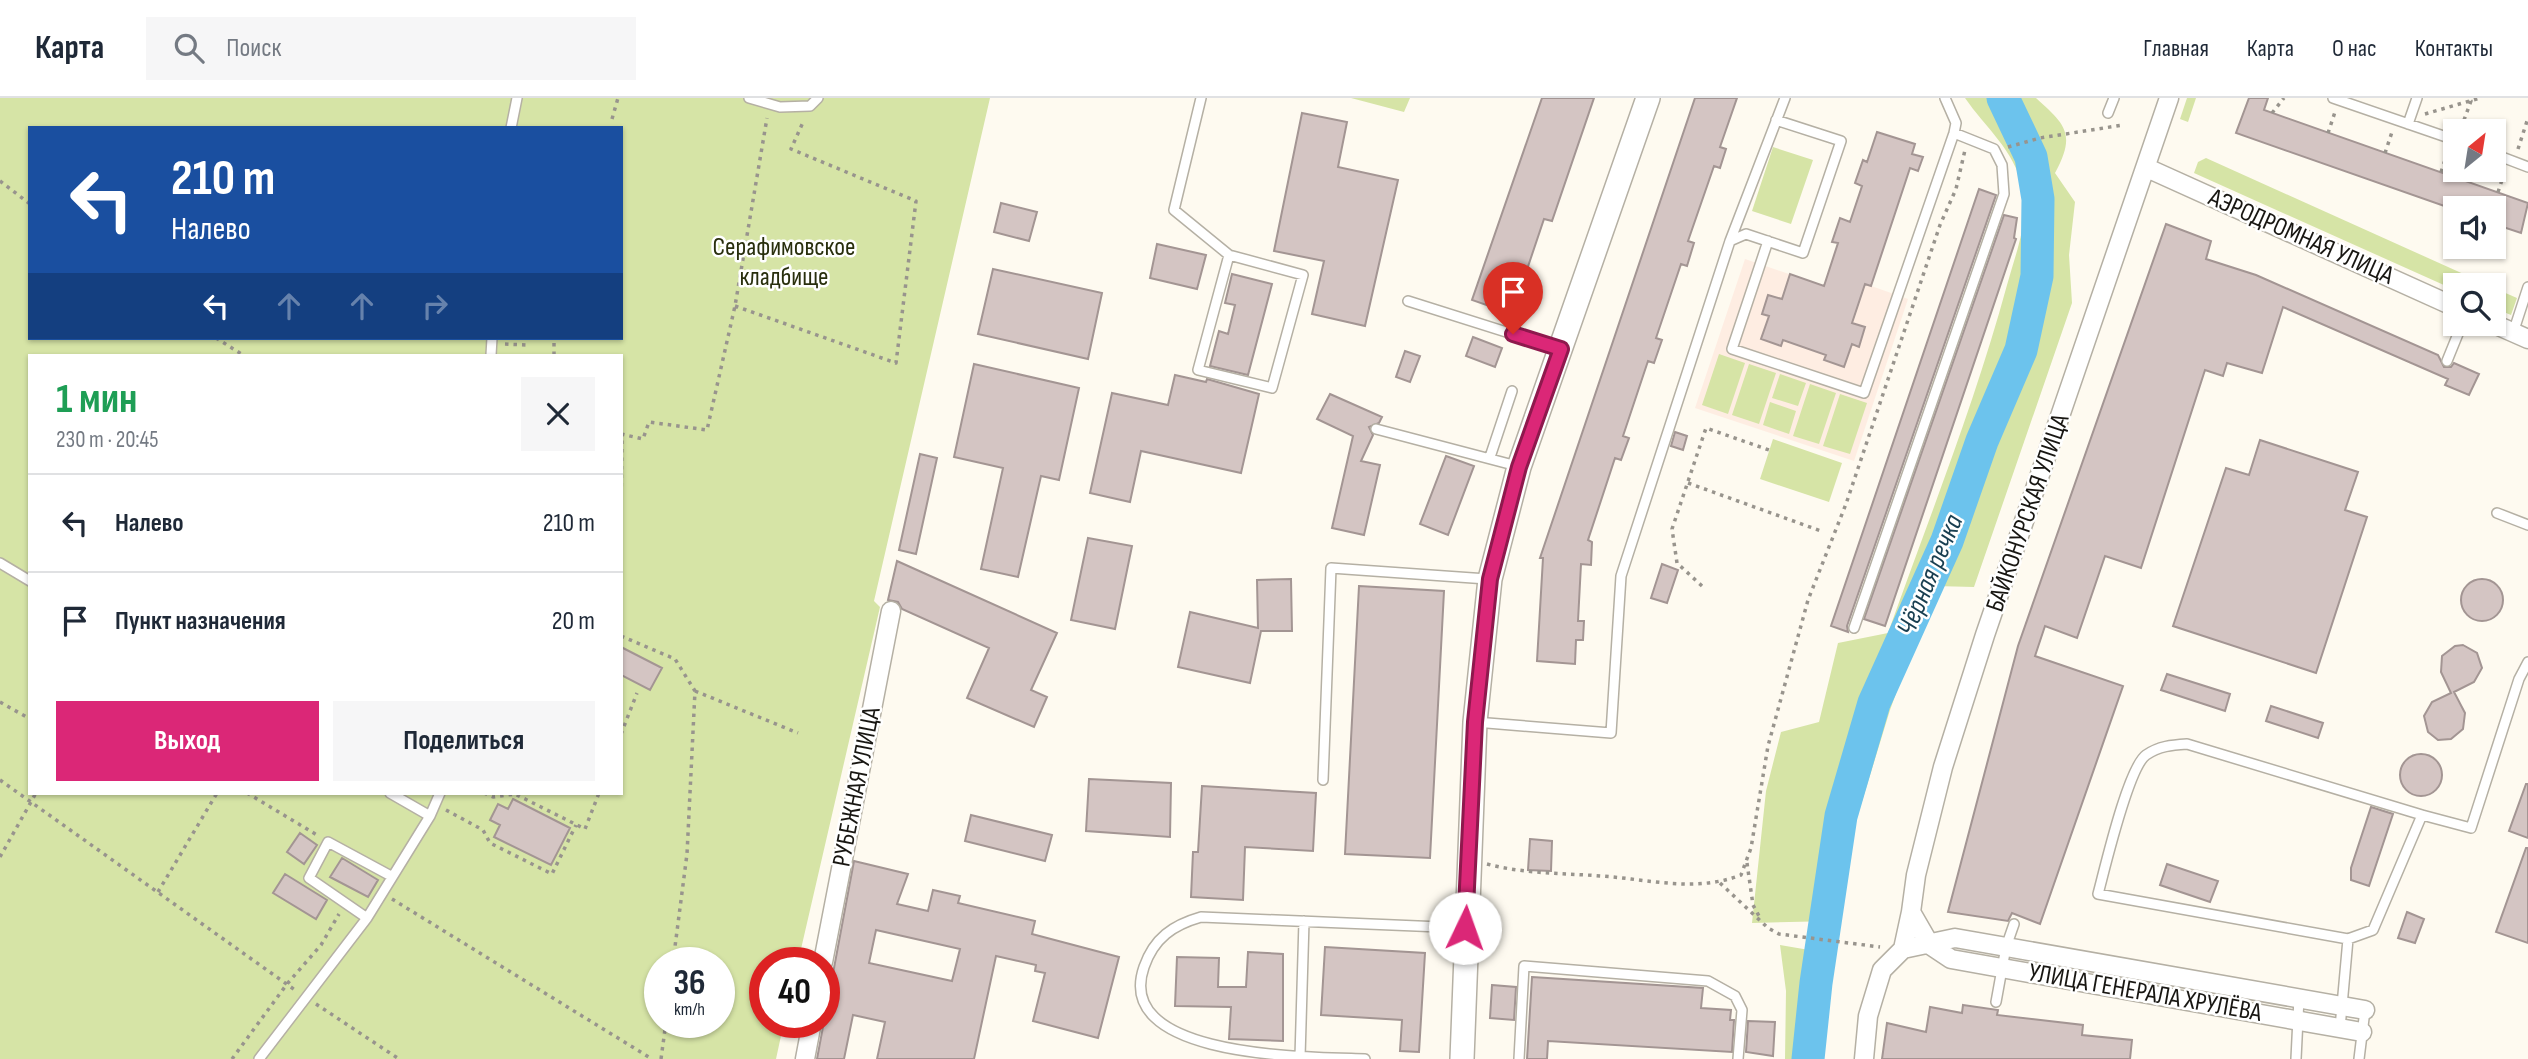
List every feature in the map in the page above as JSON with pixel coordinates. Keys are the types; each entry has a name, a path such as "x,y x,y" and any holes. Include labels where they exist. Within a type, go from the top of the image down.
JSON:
{"street":[{"path":"1462,1059 1475,722 1490,579 1519,467 1648,98"},
{"name":"БАЙКОНУРСКАЯ УЛИЦА","path":"1903,949 1916,875 1947,754 2169,98"},
{"name":"АЭРОДРОМНАЯ УЛИЦА","path":"2147,168 2443,302"},
{"name":"РУБЕЖНАЯ УЛИЦА","path":"826,947 891,611"},
{"path":"1864,1059 1868,1016 1882,970 1903,949 1926,939 1911,912"},
{"name":"УЛИЦА ГЕНЕРАЛА ХРУЛЁВА","path":"1926,939 1955,938 2365,1010"},
{"name":"УЛИЦА ГЕНЕРАЛА ХРУЛЁВА","path":"1926,939 1951,959 2362,1031"},
{"path":"804,1059 809,1038"}],"lane":[{"path":"511,126 517,98"},
{"path":"749,98 769,105 810,106 818,98"},
{"path":"1201,98 1174,210 1228,255 1303,275 1272,388 1198,369 1228,255"},
{"path":"1475,722 1611,733 1621,576 1730,241 1785,98"},
{"path":"1768,241 1732,349 1864,393 1954,133 1956,123 1945,98"},
{"path":"2108,113 2114,98"},
{"path":"2408,124 2417,98"},
{"path":"2336,99 2443,136"},
{"path":"1730,241 1746,234 1803,253 1841,141 1776,120"},
{"path":"1854,628 2004,194 2002,165 1994,149 1954,133"},
{"path":"2506,159 2528,167"},
{"path":"2521,336 2528,287"},
{"path":"1408,301 1561,349"},
{"path":"2447,361 2457,336"},
{"path":"1490,457 1512,391"},
{"path":"1376,429 1448,450 1490,457 1519,467"},
{"path":"2497,513 2528,524"},
{"path":"0,563 28,580"},
{"path":"1323,780 1331,568 1490,579"},
{"path":"2422,815 2373,930 2348,939 2098,894 2132,775 2144,757 2165,746 2187,744 2471,828 2519,679 2528,662"},
{"path":"393,795 430,816"},
{"path":"259,1059 367,918 430,816 439,795"},
{"path":"367,918 309,878 328,842 391,876"},
{"path":"1364,1059 1300,1057 1220,1047 1188,1038 1158,1022 1141,1002 1141,975 1149,951 1163,935 1181,923 1201,917 1465,928"},
{"path":"1300,1057 1304,921"},
{"path":"1997,1002 2006,947 2014,924"},
{"path":"2340,1028 2348,939"},
{"path":"1519,1059 1524,966 1708,981 1735,996 1742,1010 1738,1059"},
{"path":"2297,1059 2299,998"},
{"path":"2359,1059 2365,1010"}],"path":[{"path":"612,119 618,98"},
{"path":"2272,113 2284,98"},
{"path":"2439,110 2469,99 2480,98"},
{"path":"2328,133 2336,99"},
{"path":"2464,119 2469,99"},
{"path":"623,434 643,439 649,422 707,430 735,306 769,105"},
{"path":"735,306 896,363 916,201 791,149 810,106"},
{"path":"2498,192 2528,118"},
{"path":"2385,153 2397,120"},
{"path":"2008,147 2040,138 2123,125"},
{"path":"1486,864 1518,872 1609,877 1660,884 1720,883 1741,875 1747,858 1768,746 1808,600 1846,504 1940,225 1956,189 1959,165 1969,138"},
{"path":"2441,172 2443,167"},
{"path":"0,181 28,202"},
{"path":"219,340 241,354"},
{"path":"492,341 527,345"},
{"path":"1702,586 1677,563 1672,529 1706,428 1769,450"},
{"path":"1688,483 1821,531"},
{"path":"623,637 675,659 695,691 687,854 676,947"},
{"path":"695,691 798,733"},
{"path":"623,729 637,694"},
{"path":"0,702 28,718"},
{"path":"0,780 305,997 399,1059"},
{"path":"0,856 34,795"},
{"path":"158,892 216,795"},
{"path":"250,795 328,842"},
{"path":"488,795 508,795"},
{"path":"517,795 585,829 598,795"},
{"path":"435,804 483,830 490,843 552,874 576,825"},
{"path":"1747,858 1753,905 1760,918"},
{"path":"1720,883 1779,934 1903,949"},
{"path":"382,892 652,1059"},
{"path":"232,1059 287,984 321,945 346,902"},
{"path":"661,1059 664,1038"}],"shaded area":[{"path":"1745,259 1824,286 1829,271 1908,299 1854,461 1695,408"}],"green space":[{"name":"Серафимовское кладбище","path":"0,98 990,98 874,601 880,607 801,947 749,947 749,1038 781,1038 776,1059 0,1059"},
{"path":"1351,98 1410,98 1404,112"},
{"path":"1965,98 2036,98 2061,123 2065,131 2065,149 2055,173 2075,202 2069,255 2072,303 1974,587 1935,586 1890,710 1856,821 1835,921 1752,923 1766,791 1781,732 1819,722 1838,643 1888,633 1966,417 2018,248 2024,199 2018,173 2006,150"},
{"path":"2187,98 2196,98 2188,122 2180,119"},
{"path":"1773,147 1813,160 1791,224 1752,211"},
{"path":"2206,158 2461,273 2443,273 2443,285 2194,173 2198,162"},
{"path":"2506,293 2517,298 2511,315 2506,313"},
{"path":"1719,354 1745,363 1728,414 1702,405"},
{"path":"1749,364 1776,373 1759,424 1732,415"},
{"path":"1780,374 1806,383 1798,406 1772,398"},
{"path":"1810,384 1836,393 1819,444 1793,436"},
{"path":"1840,394 1867,403 1850,454 1823,446"},
{"path":"1770,402 1796,411 1789,434 1763,425"},
{"path":"1773,439 1842,463 1829,502 1760,479"},
{"path":"1780,945 1815,951 1804,1059 1785,1059 1786,991"}],"building":[{"path":"1542,98 1594,98 1552,221 1544,219 1512,314 1472,300"},
{"path":"1695,98 1737,98 1720,147 1726,149 1720,168 1714,166 1688,241 1694,243 1687,266 1681,264 1656,338 1662,340 1654,363 1648,361 1623,436 1629,438 1621,460 1615,458 1588,540 1592,542 1591,565 1581,564 1578,621 1584,621 1583,640 1576,640 1575,664 1537,661 1543,558 1540,558"},
{"path":"2249,98 2268,98 2264,110 2443,173 2443,182 2468,182 2528,203 2521,233 2506,228 2506,196 2443,196 2443,206 2236,133"},
{"path":"1302,113 1347,122 1338,167 1398,180 1365,326 1312,314 1324,261 1274,251"},
{"path":"1877,132 1915,144 1912,154 1923,157 1918,171 1910,168 1871,286 1865,284 1852,323 1865,327 1859,347 1852,344 1844,367 1824,360 1826,355 1783,340 1781,346 1761,339 1769,316 1762,314 1768,295 1782,299 1790,274 1824,286 1838,243 1832,242 1840,218 1850,222 1862,186 1855,183 1863,160 1867,162"},
{"path":"1979,189 1996,195 1847,626 1848,632 1831,626"},
{"path":"1001,203 1037,212 1029,241 994,232"},
{"path":"2004,215 2017,218 2016,239 1885,626 1864,619"},
{"path":"2166,224 2211,241 2206,259 2256,275 2438,355 2444,367 2451,367 2454,363 2479,374 2469,395 2445,385 2448,379 2283,307 2262,373 2227,363 2223,376 2205,370 2141,568 2105,556 2077,638 2045,626 2035,656 2123,686 2040,924 2012,913 2008,921 1948,912 2018,646"},
{"path":"1157,244 1206,255 1197,289 1150,278"},
{"path":"993,269 1102,293 1088,359 978,334"},
{"path":"1232,274 1272,284 1248,375 1210,366 1219,331 1228,334 1235,305 1225,303"},
{"path":"1473,337 1502,348 1495,367 1466,356"},
{"path":"1405,351 1420,356 1410,382 1396,377"},
{"path":"974,364 1079,388 1059,480 1041,476 1018,577 981,569 1003,468 954,457"},
{"path":"1175,375 1206,382 1207,379 1259,394 1241,473 1141,451 1130,502 1090,493 1112,393 1168,405"},
{"path":"1330,394 1382,417 1379,423 1369,427 1373,435 1361,461 1380,465 1364,535 1332,528 1353,436 1317,419"},
{"path":"1675,432 1687,436 1683,450 1671,446"},
{"path":"2260,440 2358,472 2345,510 2367,517 2316,673 2173,626 2226,468 2249,475"},
{"path":"920,454 937,458 916,554 899,550"},
{"path":"1446,456 1474,466 1448,535 1420,524"},
{"path":"1088,538 1132,546 1115,629 1071,620"},
{"path":"897,561 1057,633 1031,690 1047,697 1034,727 967,698 989,648 902,609 898,602 888,600"},
{"path":"1662,564 1678,570 1667,603 1651,598"},
{"path":"1291,579 1292,631 1261,631 1250,683 1178,667 1190,612 1258,628 1257,580"},
{"path":"2482,579 2497,585 2503,600 2497,615 2482,621 2467,615 2461,600 2467,585"},
{"path":"1359,586 1444,591 1430,858 1345,854"},
{"path":"2463,645 2477,653 2482,668 2474,682 2454,692 2465,713 2463,729 2451,739 2438,740 2428,732 2424,716 2432,702 2451,693 2441,672 2442,656 2455,646"},
{"path":"623,648 662,668 650,690 623,676"},
{"path":"2167,674 2230,694 2225,711 2161,690"},
{"path":"2271,706 2323,723 2318,738 2266,721"},
{"path":"2421,754 2436,760 2442,775 2436,790 2421,796 2406,790 2400,775 2406,760"},
{"path":"1089,779 1171,783 1170,837 1086,831"},
{"path":"2528,784 2528,838 2509,831"},
{"path":"1202,786 1316,793 1313,851 1245,847 1243,900 1191,897 1193,852 1198,852"},
{"path":"513,799 570,828 551,865 494,837 500,825 490,820 498,804 508,809"},
{"path":"2371,807 2393,814 2369,886 2351,880 2351,868"},
{"path":"971,815 1052,835 1045,861 965,841"},
{"path":"300,833 317,845 304,864 287,852"},
{"path":"1530,839 1552,841 1551,871 1528,870"},
{"path":"2528,848 2528,943 2496,932"},
{"path":"342,858 378,880 368,897 330,877"},
{"path":"854,861 908,874 897,904 928,911 933,890 960,896 958,903 1035,921 1032,934 1119,957 1098,1038 1033,1021 1045,973 1035,971 1036,965 996,956 974,1059 877,1059 885,1022 853,1015 844,1059 817,1059 821,1038 840,1038 838,947","holes":["876,930 960,949 952,981 869,963"]},
{"path":"2167,864 2218,881 2210,902 2160,885"},
{"path":"285,874 327,900 316,919 273,893"},
{"path":"2407,912 2424,919 2415,943 2398,938"},
{"path":"1325,947 1425,953 1419,1052 1400,1051 1402,1020 1321,1015"},
{"path":"1248,952 1283,954 1283,1041 1229,1039 1231,1007 1175,1006 1177,957 1219,958 1218,987 1246,987"},
{"path":"1532,977 1703,988 1701,1008 1731,1010 1730,1020 1734,1020 1732,1052 1548,1041 1547,1059 1527,1059"},
{"path":"1492,985 1516,987 1514,1020 1490,1018"},
{"path":"1963,1005 1998,1010 1997,1015 2083,1025 2082,1035 2132,1040 2130,1059 1882,1059 1887,1023 1926,1032 1930,1007 1962,1013"},
{"path":"1748,1021 1775,1022 1773,1056 1746,1052"}],"waterway":[{"name":"Чёрная речка","path":"1808,1059 1816,983 1841,816 1874,703 1947,541 1982,441 2021,350 2037,276 2038,199 2031,157 2003,98"}],"route":[{"path":"1465,928 1475,722 1490,579 1519,467 1561,349 1513,334"}]}
